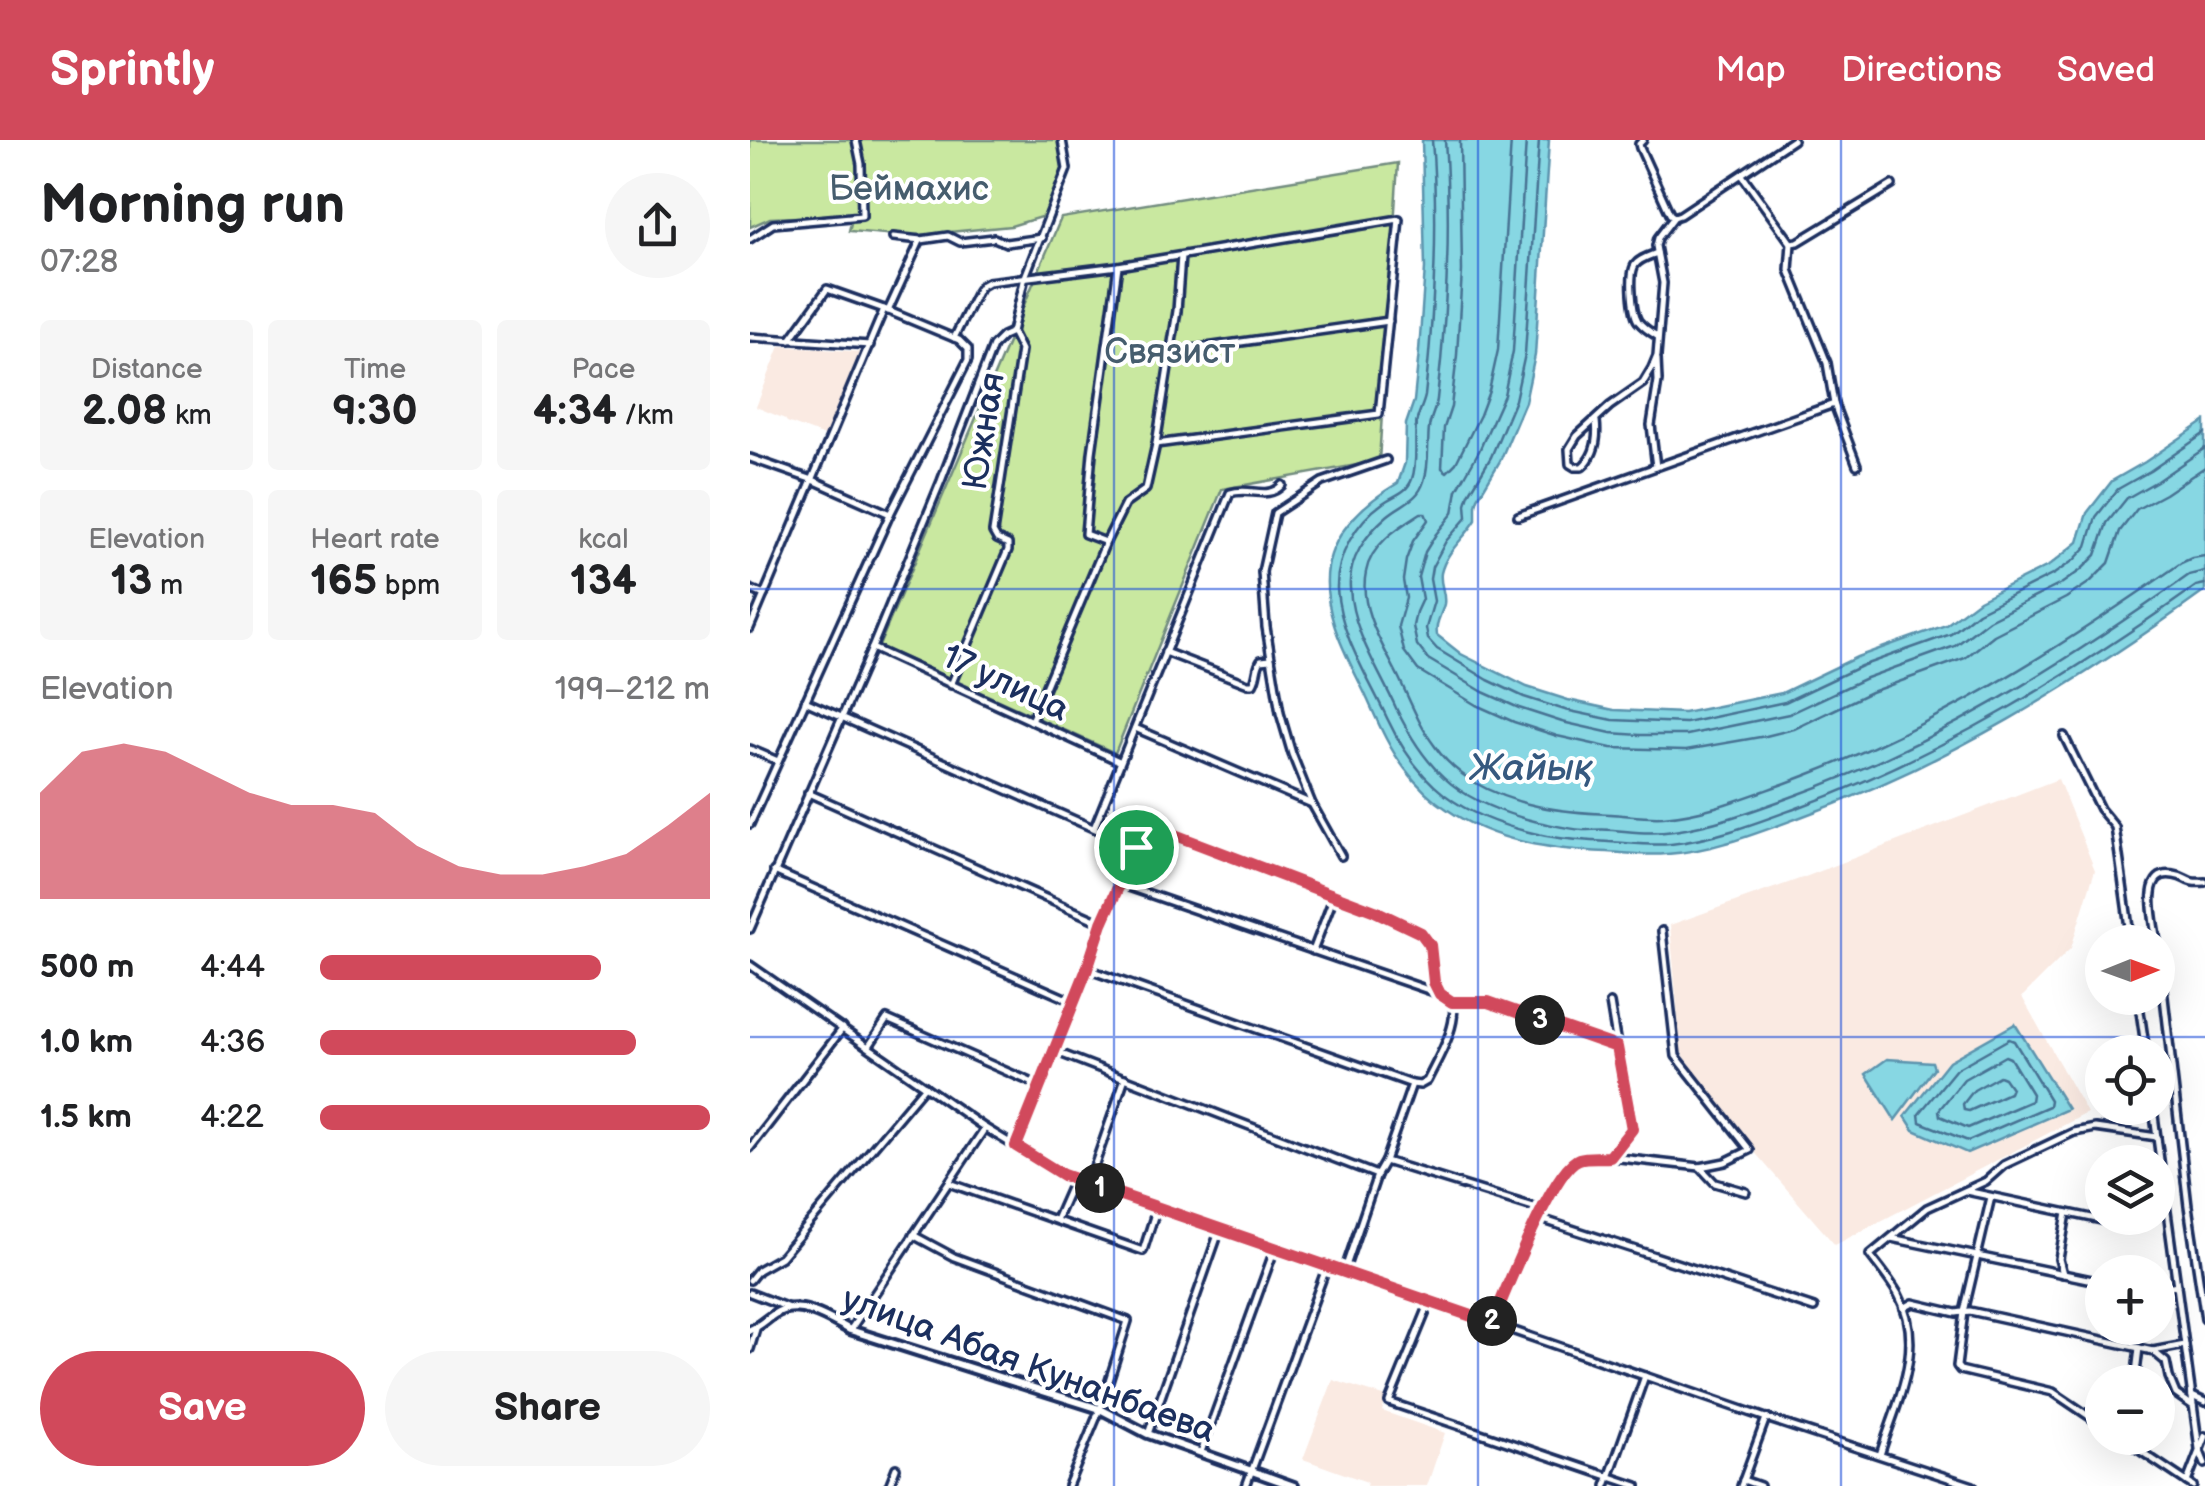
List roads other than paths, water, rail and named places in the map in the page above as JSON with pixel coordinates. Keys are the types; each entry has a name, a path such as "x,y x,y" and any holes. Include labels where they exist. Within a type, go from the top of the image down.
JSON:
{"street":[{"path":"750,239 773,224 862,216 861,164 856,140"},
{"name":"Южная","path":"951,685 1008,550 1008,544 993,532 1021,350 1012,332 1025,277 1066,168 1062,140"},
{"path":"1642,140 1640,148 1670,214 1677,216"},
{"path":"1656,468 1651,425 1658,381 1656,356 1663,283 1658,238 1677,216 1794,140"},
{"path":"1742,175 1791,243 1789,270 1831,374 1834,404 1857,464"},
{"path":"1791,243 1892,186"},
{"path":"956,339 981,286 988,282 1118,266 1399,219 1379,414 1156,444"},
{"path":"893,236 921,240 948,236 960,242 994,238 1006,243 1042,238"},
{"path":"750,628 870,345 921,240"},
{"path":"1657,253 1635,265 1632,275 1635,316 1658,338"},
{"path":"1031,721 1106,542 1125,504 1146,489 1177,311 1181,256"},
{"path":"1106,542 1086,534 1092,453 1118,266"},
{"path":"750,824 890,514 968,360 968,349 956,339 827,289 790,340"},
{"path":"1170,348 1178,351 1389,322"},
{"path":"750,929 872,648 993,346 1012,332"},
{"path":"750,337 870,345"},
{"path":"1596,420 1594,452 1582,467 1575,467 1570,464 1569,449 1577,436 1610,406 1643,383 1656,356"},
{"path":"1518,516 1834,404"},
{"path":"750,458 890,514"},
{"path":"1340,856 1312,804 1280,713 1266,628 1262,572 1276,514 1322,482 1386,460"},
{"path":"1094,828 1230,493 1242,489 1265,494 1276,492 1282,485"},
{"path":"750,589 764,595"},
{"name":"17 улица","path":"872,648 1120,762"},
{"path":"1165,652 1248,684 1257,678 1261,660 1271,659"},
{"path":"805,701 1136,847"},
{"path":"1134,727 1312,804"},
{"path":"2064,736 2100,809 2116,827 2129,925"},
{"path":"750,749 778,761"},
{"path":"808,793 1102,923"},
{"path":"1016,1146 1102,923 1136,847 1159,829 1375,911 1421,933 1430,945 1434,982 1440,994"},
{"path":"774,871 1074,1002"},
{"path":"2155,925 2151,896 2154,881 2174,874 2188,882 2205,882"},
{"path":"1120,884 1440,994 1452,1002 1488,1002 1617,1047"},
{"path":"1313,951 1334,896"},
{"path":"1492,1323 1538,1218 1564,1171 1578,1159 1610,1157 1700,1167 1725,1162 1750,1150 1676,1056 1662,931"},
{"path":"750,965 985,1128 1063,1175 1973,1486"},
{"path":"1087,969 1420,1085 1427,1081 1454,1022 1452,1002"},
{"path":"1610,1004 1632,1129 1610,1157"},
{"path":"2165,1015 2205,1319"},
{"path":"869,1046 887,1019 1040,1086"},
{"path":"750,1148 843,1028"},
{"path":"1054,1051 1377,1175"},
{"path":"1088,1184 1125,1078"},
{"path":"1344,1272 1412,1084"},
{"path":"750,1280 758,1270 781,1257 925,1086"},
{"path":"2155,1125 2158,1145"},
{"path":"850,1330 985,1128"},
{"path":"1880,1456 1910,1368 1911,1343 1898,1294 1870,1254 1928,1208 1986,1181 2004,1165 2074,1132 2095,1128 2157,1137"},
{"path":"1386,1161 1543,1210"},
{"path":"1700,1167 1714,1183 1746,1192"},
{"path":"1056,1220 1074,1178"},
{"path":"949,1183 1143,1251 1157,1207"},
{"path":"1963,1191 2085,1217"},
{"path":"1991,1197 1964,1312 1956,1366 2053,1392 2085,1414"},
{"path":"2063,1274 2059,1259 2066,1213"},
{"path":"1538,1218 1814,1308"},
{"path":"1148,1434 1220,1230"},
{"path":"2170,1235 2199,1448 2205,1464"},
{"path":"914,1236 954,1257 1128,1321 1100,1409 1068,1486"},
{"path":"1892,1238 2085,1279"},
{"path":"1201,1452 1274,1248"},
{"path":"1246,1486 1328,1266"},
{"path":"750,1293 790,1308"},
{"path":"1430,1302 1389,1402 1637,1486"},
{"path":"1904,1308 1913,1303 1956,1313 1970,1310 2152,1351 2185,1345"},
{"name":"улица Абая Кунанбаева","path":"753,1329 790,1308 818,1314 850,1330 1100,1409 1148,1434 1294,1486"},
{"path":"750,1349 753,1329"},
{"path":"2136,1365 2139,1348"},
{"path":"2152,1351 2166,1362 2176,1394 2193,1406"},
{"path":"1606,1486 1645,1376"},
{"path":"2192,1396 2205,1402"},
{"path":"1760,1486 1742,1483 1766,1418"},
{"path":"2146,1455 2190,1484 2205,1436"},
{"path":"890,1486 896,1468"}],"water":[{"name":"Жайық","path":"1422,140 1549,140 1535,355 1525,402 1500,461 1478,498 1476,520 1451,551 1441,573 1444,600 1437,635 1461,654 1527,687 1614,710 1684,713 1782,693 1857,657 1946,625 1979,600 2050,565 2078,542 2087,513 2112,481 2205,421 2205,591 2109,658 1958,747 1853,797 1733,841 1667,854 1587,851 1524,842 1466,821 1425,791 1393,752 1337,634 1328,601 1328,567 1337,541 1364,508 1398,483 1405,463 1425,268"},
{"path":"2015,1024 2068,1109 1967,1153 1914,1130 1905,1116 1949,1061"},
{"path":"1887,1059 1932,1062 1934,1068 1895,1120 1866,1074"}],"park label":[{"name":"Беймахис","path":"909,188"},
{"name":"Связист","path":"1170,351"}]}
